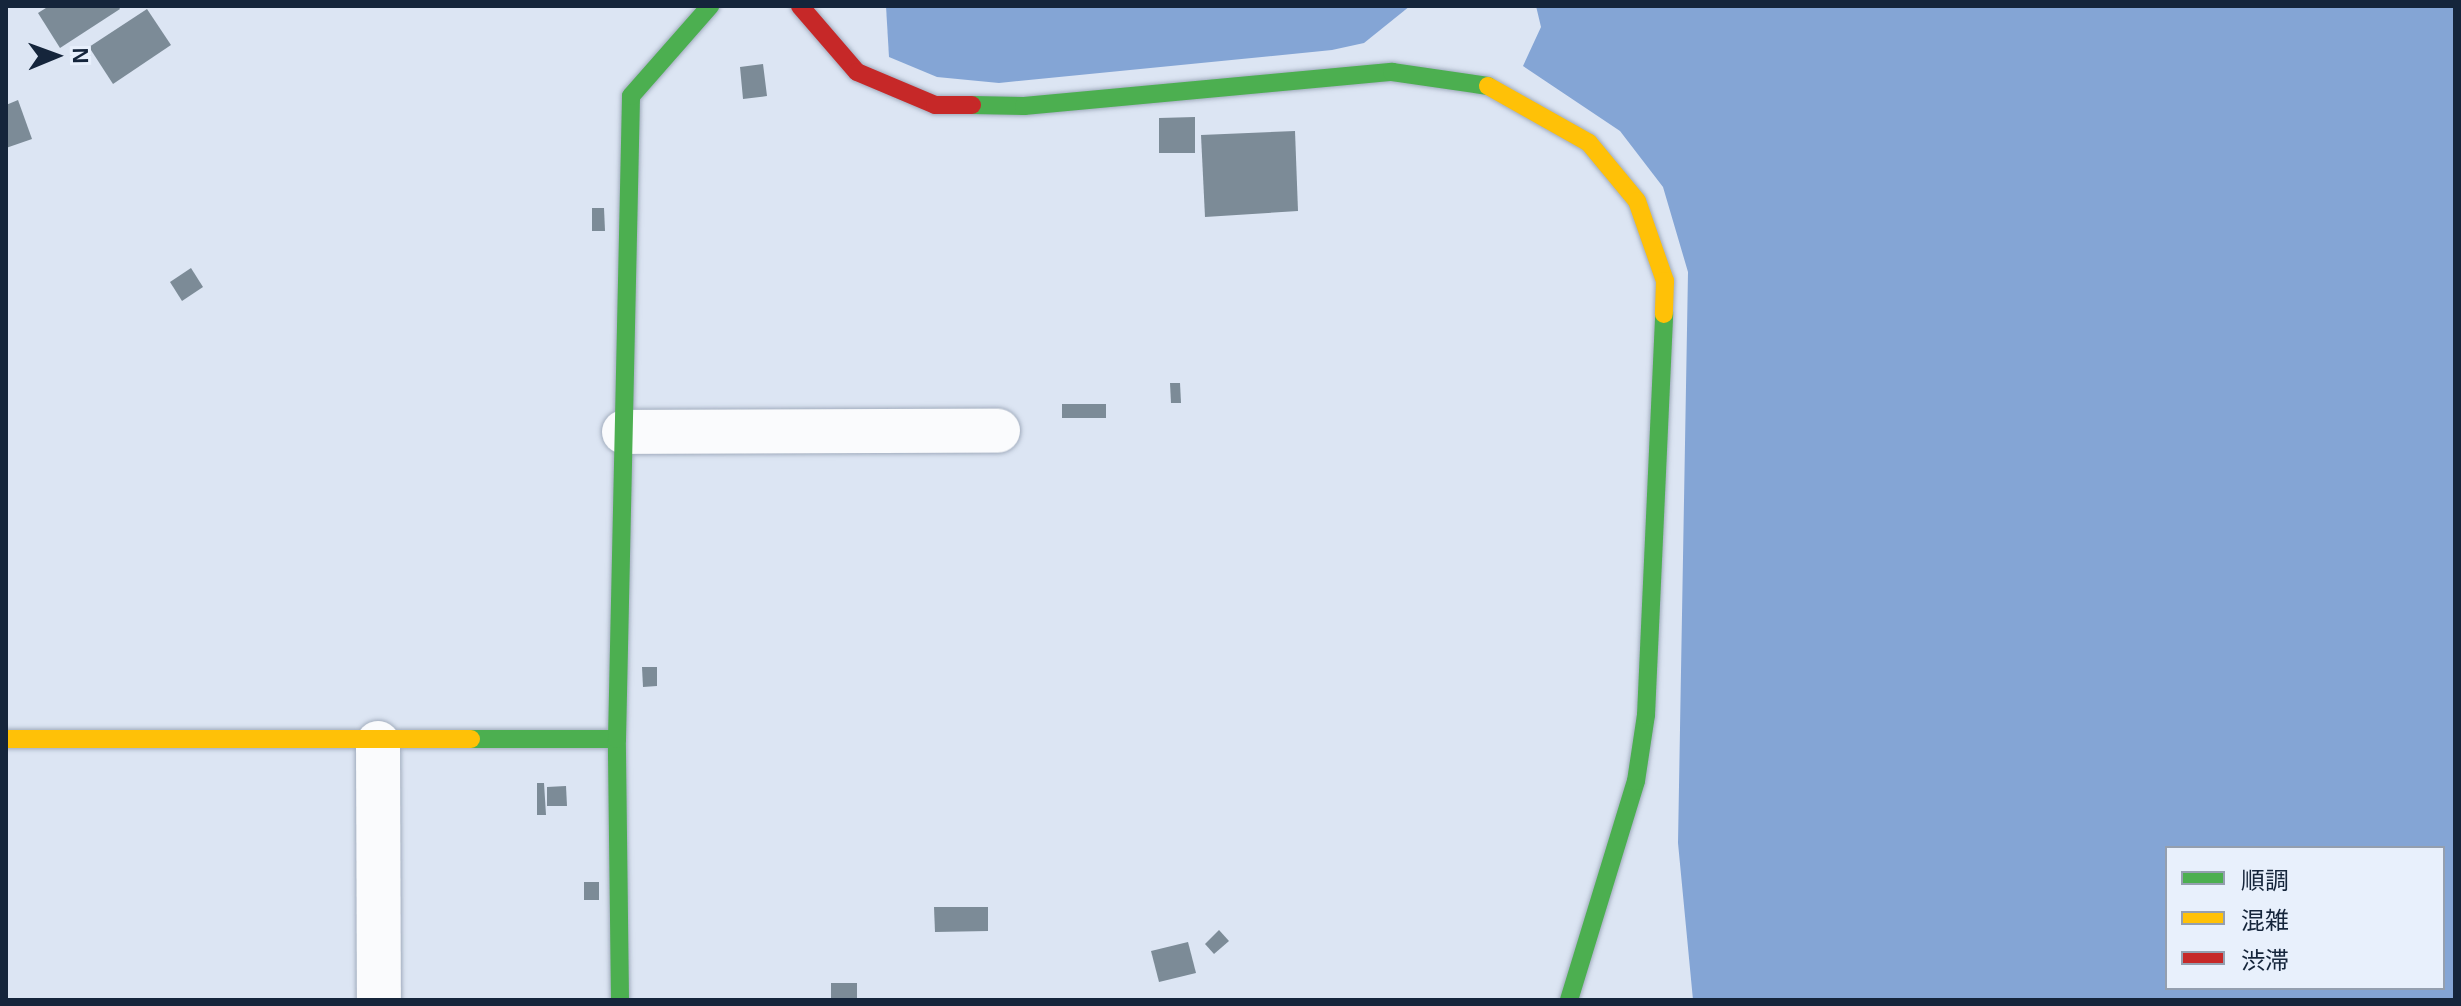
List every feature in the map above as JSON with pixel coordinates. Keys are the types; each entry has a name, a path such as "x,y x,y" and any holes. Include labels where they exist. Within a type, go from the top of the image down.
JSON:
{"street":[{"path":"620,1000 617,739 631,96 710,6"},
{"path":"800,6 857,72 935,105 1024,106 1392,72 1498,87 1589,143 1637,201 1665,281 1646,715 1636,781 1569,1000"},
{"path":"624,432 998,431"},
{"path":"6,739 378,743 617,739"},
{"path":"378,743 379,1000"}],"water":[{"path":"886,6 1410,6 1364,43 1332,50 999,83 937,77 889,57"},
{"path":"1536,6 2455,6 2455,1000 1693,1000 1678,843 1688,272 1663,187 1620,131 1523,66 1541,27"}],"building":[{"path":"49,6 118,6 120,9 60,48 38,13"},
{"path":"147,9 171,45 113,84 89,47"},
{"path":"763,64 767,96 743,99 740,67"},
{"path":"18,100 32,139 6,148 6,105"},
{"path":"1195,117 1195,153 1159,153 1159,118"},
{"path":"1295,131 1298,211 1205,217 1201,135"},
{"path":"592,208 604,208 605,231 592,231"},
{"path":"191,268 203,287 182,301 170,282"},
{"path":"1170,383 1180,383 1181,403 1171,403"},
{"path":"1062,404 1106,404 1106,418 1062,418"},
{"path":"642,667 657,667 657,686 643,687"},
{"path":"537,783 544,783 546,815 537,815"},
{"path":"566,786 567,806 547,806 547,787"},
{"path":"584,882 599,882 599,900 584,900"},
{"path":"934,907 988,907 988,931 935,932"},
{"path":"1219,930 1229,941 1214,954 1205,944"},
{"path":"1188,942 1196,973 1159,982 1151,951"},
{"path":"831,983 857,983 857,1000 831,1000"}],"traffic: fast":[{"path":"620,1000 617,739 631,96 710,6"},
{"path":"972,105 1024,106 1392,72 1488,86"},
{"path":"1569,1000 1636,781 1646,715 1664,314"},
{"path":"471,739 617,739"}],"traffic: slow":[{"path":"1488,86 1589,143 1637,201 1665,281 1664,314"},
{"path":"6,739 471,739"}],"traffic: jam":[{"path":"800,6 857,72 935,105 972,105"}]}
